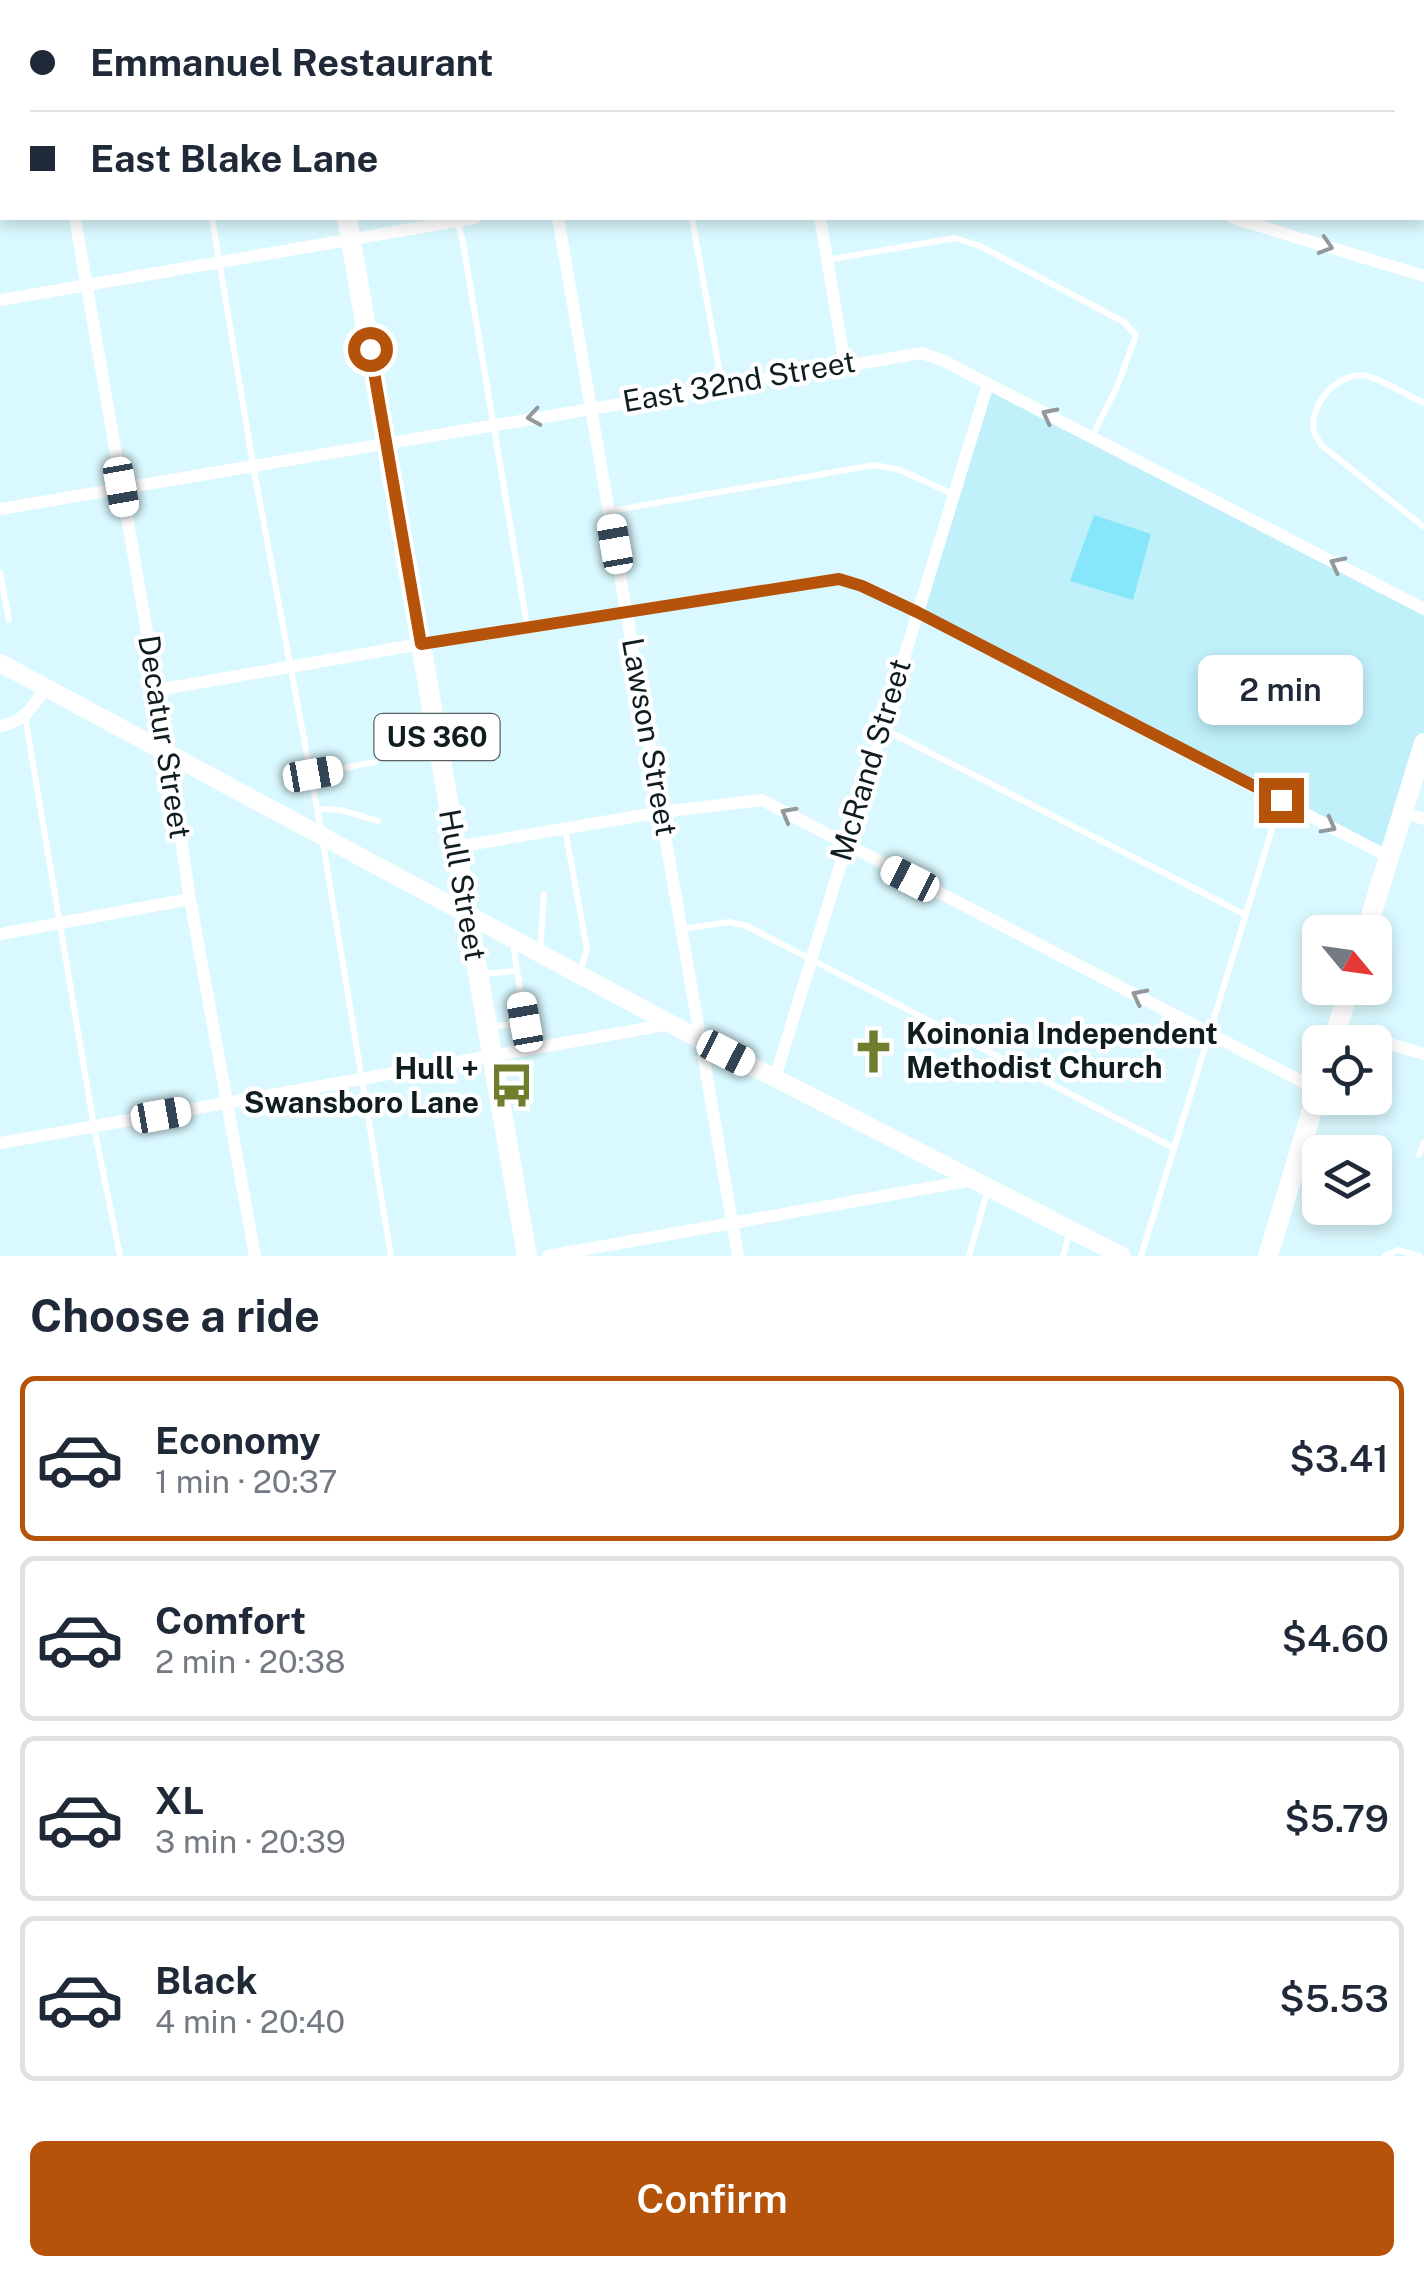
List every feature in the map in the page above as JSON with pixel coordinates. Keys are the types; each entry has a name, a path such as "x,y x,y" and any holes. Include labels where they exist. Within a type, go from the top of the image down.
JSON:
{"main road":[{"name":"Hull Street","path":"347,220 528,1256"},
{"path":"0,664 701,1040 1122,1256"},
{"path":"1371,915 1424,743"},
{"path":"1268,1256 1311,1115"}],"street":[{"name":"Decatur Street","path":"75,220 190,900 255,1256"},
{"path":"0,300 451,220"},
{"name":"Lawson Street","path":"558,220 738,1256"},
{"path":"820,220 846,364"},
{"path":"1245,220 1424,276"},
{"name":"East 32nd Street","path":"0,509 922,353 1424,609"},
{"name":"McRand Street","path":"775,1078 988,384"},
{"path":"157,690 527,626 839,579 917,612 1389,858"},
{"path":"0,726 25,716 45,688"},
{"path":"456,847 662,812 762,800 1302,1078"},
{"path":"1403,812 1424,819"},
{"path":"0,934 190,900"},
{"path":"0,1142 671,1024"},
{"path":"1392,1048 1424,1054"},
{"path":"548,1256 616,1250 733,1224 981,1184"}],"lane":[{"path":"212,220 253,465 313,774 392,1256"},
{"path":"456,220 527,626"},
{"path":"692,220 722,385"},
{"path":"827,260 955,238 980,246 1124,322 1136,335 1117,387 1091,437"},
{"path":"1424,403 1364,375 1346,379 1331,387 1321,400 1314,429 1321,445 1424,526"},
{"path":"609,511 875,465 891,467 954,495"},
{"path":"0,573 9,620"},
{"path":"25,716 94,1126 120,1256"},
{"path":"881,728 1246,915"},
{"path":"313,774 375,762"},
{"path":"1141,1256 1281,800"},
{"path":"318,810 340,810 378,821"},
{"path":"564,828 587,948 579,974"},
{"path":"540,953 544,894"},
{"path":"682,929 738,922 1174,1148"},
{"path":"512,938 530,1051"},
{"path":"478,975 517,971"},
{"path":"487,1028 525,1022"},
{"path":"1419,1156 1424,1142"},
{"path":"969,1256 981,1184"},
{"path":"1063,1256 1071,1230"},
{"path":"1384,1256 1398,1250 1419,1256"}],"shaded area":[{"path":"986,383 1424,609 1424,745 1389,857 917,613"},
{"path":"1094,515 1151,534 1133,600 1070,581"}],"place":[{"name":"Koinonia Independent Methodist Church","path":"873,1051"},
{"name":"Hull + Swansboro Lane","path":"512,1086"}],"route":[{"path":"370,349 421,644 839,579 917,612 1281,800"}]}
